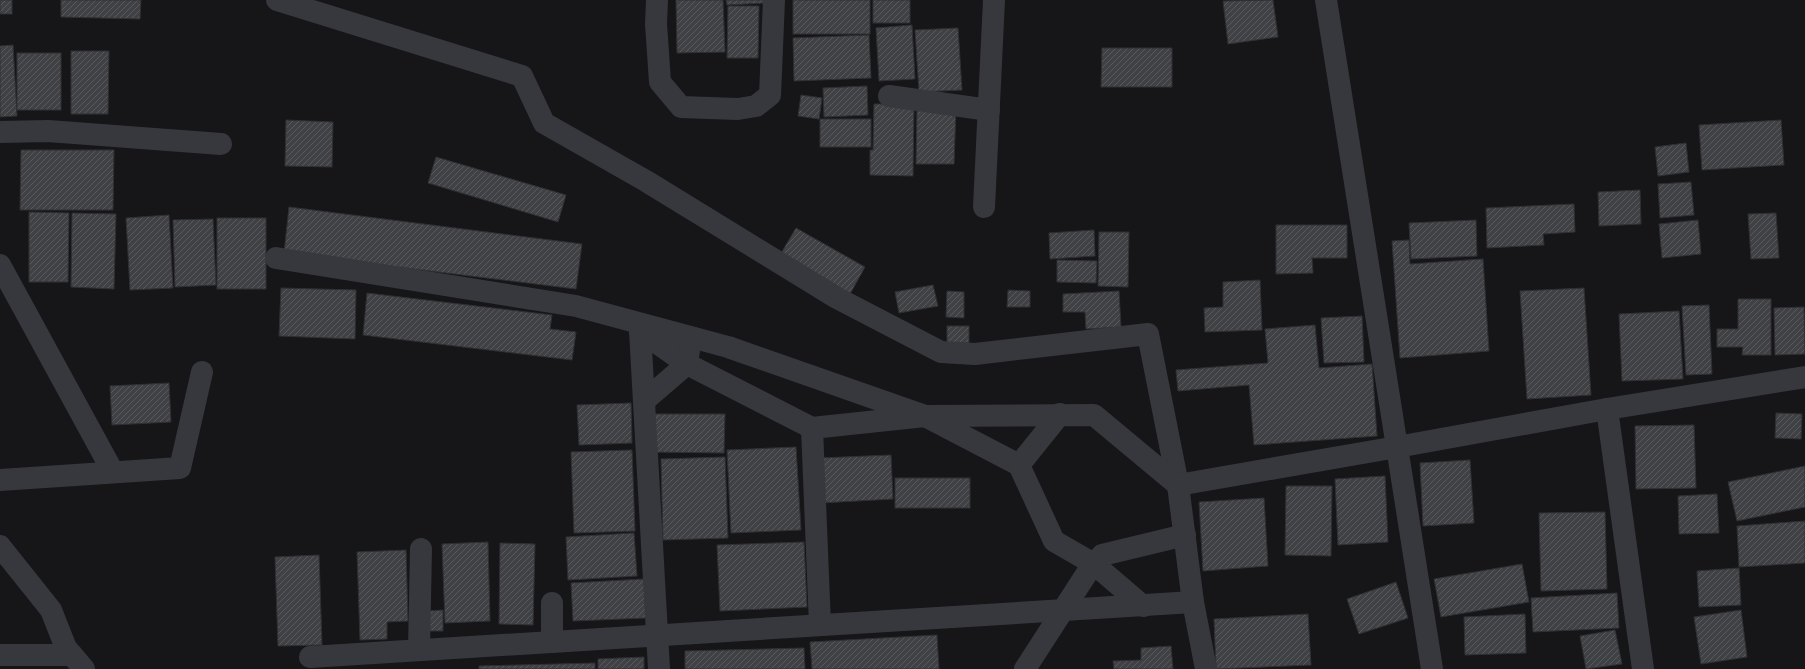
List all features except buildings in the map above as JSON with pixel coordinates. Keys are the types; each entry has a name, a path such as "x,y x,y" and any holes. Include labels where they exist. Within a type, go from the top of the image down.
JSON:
{"street":[{"path":"277,0 522,76 544,123 646,182 837,298 941,352 975,354 1148,334 1178,485 1193,602 1206,669"},
{"path":"657,0 656,24 660,82 682,107 738,109 756,106 770,95 774,0"},
{"path":"984,207 994,0"},
{"path":"1326,0 1432,669"},
{"path":"889,96 989,110"},
{"path":"0,132 48,131 221,144"},
{"path":"276,258 576,306 728,347 925,416 1019,465 1054,541 1094,564 1142,606"},
{"path":"0,265 112,472"},
{"path":"659,669 640,331 688,364 812,428 925,416 1060,414 1094,415 1178,485 1607,409 1805,376"},
{"path":"644,401 688,364 692,337"},
{"path":"0,480 180,468 202,372"},
{"path":"1607,409 1643,669"},
{"path":"1019,465 1060,414"},
{"path":"812,428 820,625"},
{"path":"1025,669 1062,611 1094,564 1102,555 1185,535"},
{"path":"0,546 52,610 66,648 78,662"},
{"path":"419,650 421,549"},
{"path":"310,657 1193,602"},
{"path":"552,603 552,642"},
{"path":"0,655 78,662"}]}
